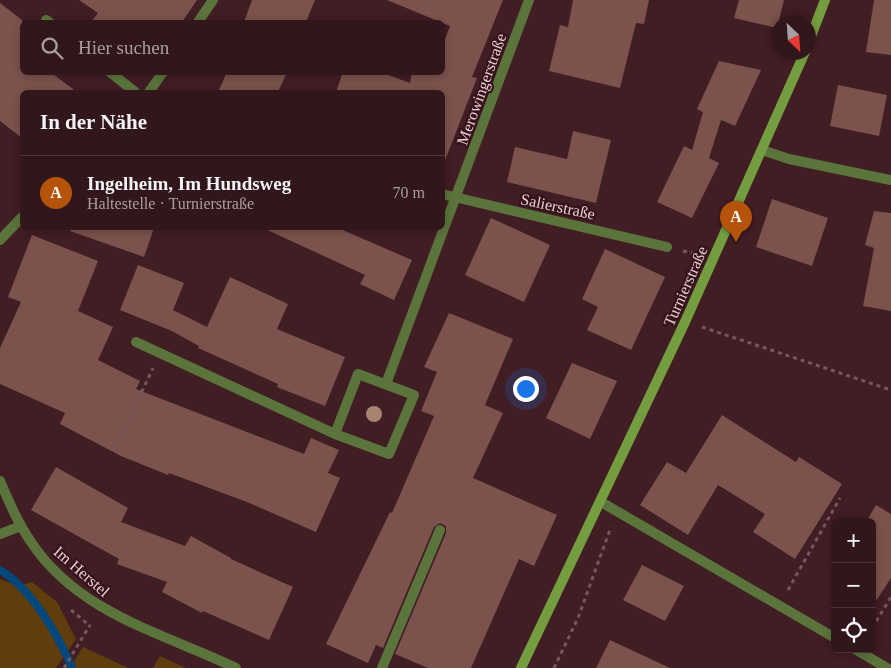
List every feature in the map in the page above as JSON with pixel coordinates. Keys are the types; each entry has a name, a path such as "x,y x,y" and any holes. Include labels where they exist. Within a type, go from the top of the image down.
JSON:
{"main road":[{"path":"816,23 825,0"},
{"name":"Turnierstraße","path":"522,668 685,322 801,60"}],"street":[{"path":"199,20 213,0"},
{"name":"Merowingerstraße","path":"445,228 529,0"},
{"path":"114,75 132,90"},
{"path":"150,90 161,75"},
{"path":"762,150 789,159 891,180"},
{"name":"Salierstraße","path":"445,195 667,247"},
{"path":"0,240 20,219"},
{"name":"Merowingerstraße","path":"386,384 444,230"},
{"path":"136,342 335,434 389,454 414,395 358,374 335,434"},
{"name":"Im Herstel","path":"0,481 31,543 60,576 100,608 123,620 236,668"},
{"path":"601,502 831,636"},
{"path":"0,534 21,526"},
{"path":"382,668 440,530"},
{"path":"862,653 887,668"}],"path":[{"path":"427,9 431,0"},
{"path":"685,322 891,390"},
{"path":"114,450 160,354"},
{"path":"780,606 840,498"},
{"path":"554,668 578,618 616,512"},
{"path":"876,621 891,597"},
{"path":"64,668 90,626"}],"shaded area":[{"path":"0,579 18,586 32,582 57,602 76,639 56,668 0,668"},
{"path":"83,647 128,668 70,668"},
{"path":"160,656 186,668 153,668"}],"building":[{"path":"79,0 197,0 183,20 93,20 98,13"},
{"path":"252,0 315,0 307,20 245,20"},
{"path":"387,0 503,0 472,77 477,78 445,160 445,90 337,90 342,75 388,75 410,83 411,75 445,75 445,39 450,26 445,24 445,20 435,20"},
{"path":"573,0 649,0 644,24 636,23 620,88 549,71 560,25 568,27"},
{"path":"739,0 784,0 780,15 771,15 771,27 734,18"},
{"path":"874,0 891,0 891,55 866,52"},
{"path":"0,3 22,20 20,20 20,75 54,75 74,90 20,90 20,136 0,121"},
{"path":"719,61 761,70 735,126 721,120 709,158 719,163 692,218 657,202 684,146 692,150 703,112 697,109"},
{"path":"226,75 286,75 279,90 219,90"},
{"path":"838,85 887,95 879,136 830,126"},
{"path":"573,131 611,140 596,203 507,182 515,147 567,159"},
{"path":"772,199 828,218 812,266 756,247"},
{"path":"874,211 891,213 891,311 863,306 874,248 865,245"},
{"path":"491,218 550,245 524,302 465,275"},
{"path":"70,230 153,230 144,257"},
{"path":"267,230 343,230 412,260 394,300 360,284 365,275"},
{"path":"32,235 98,261 78,311 113,327 98,360 140,381 136,389 304,454 311,438 339,450 328,473 340,478 316,532 247,502 169,473 168,475 121,456 60,424 65,413 0,384 0,348 21,302 8,297"},
{"path":"605,249 665,277 631,350 587,330 598,307 582,299"},
{"path":"138,265 184,283 173,310 207,327 230,277 288,304 277,329 345,357 325,406 277,387 278,384 198,348 199,346 172,331 120,310"},
{"path":"449,313 513,339 485,405 503,413 473,478 557,515 534,566 519,559 471,668 428,668 395,654 446,533 446,526 440,523 434,527 383,648 376,645 368,663 326,644 390,512 392,513 434,416 421,411 437,372 424,367"},
{"path":"572,363 617,381 590,439 546,418"},
{"path":"722,415 796,462 799,457 842,484 795,559 753,532 765,514 718,485 688,535 640,505 667,462 686,473"},
{"path":"56,467 128,508 121,522 185,546 191,536 231,559 293,587 269,640 203,611 202,613 162,592 167,582 117,564 119,559 31,510"},
{"path":"876,505 891,514 891,578 876,601 876,518 868,518"},
{"path":"642,565 684,586 665,621 623,600"},
{"path":"610,640 670,668 596,668"}],"waterway":[{"path":"0,570 23,589 43,614 72,668"}],"place":[{"name":"Ingelheim, Im Hundsweg","path":"736,242"}]}
